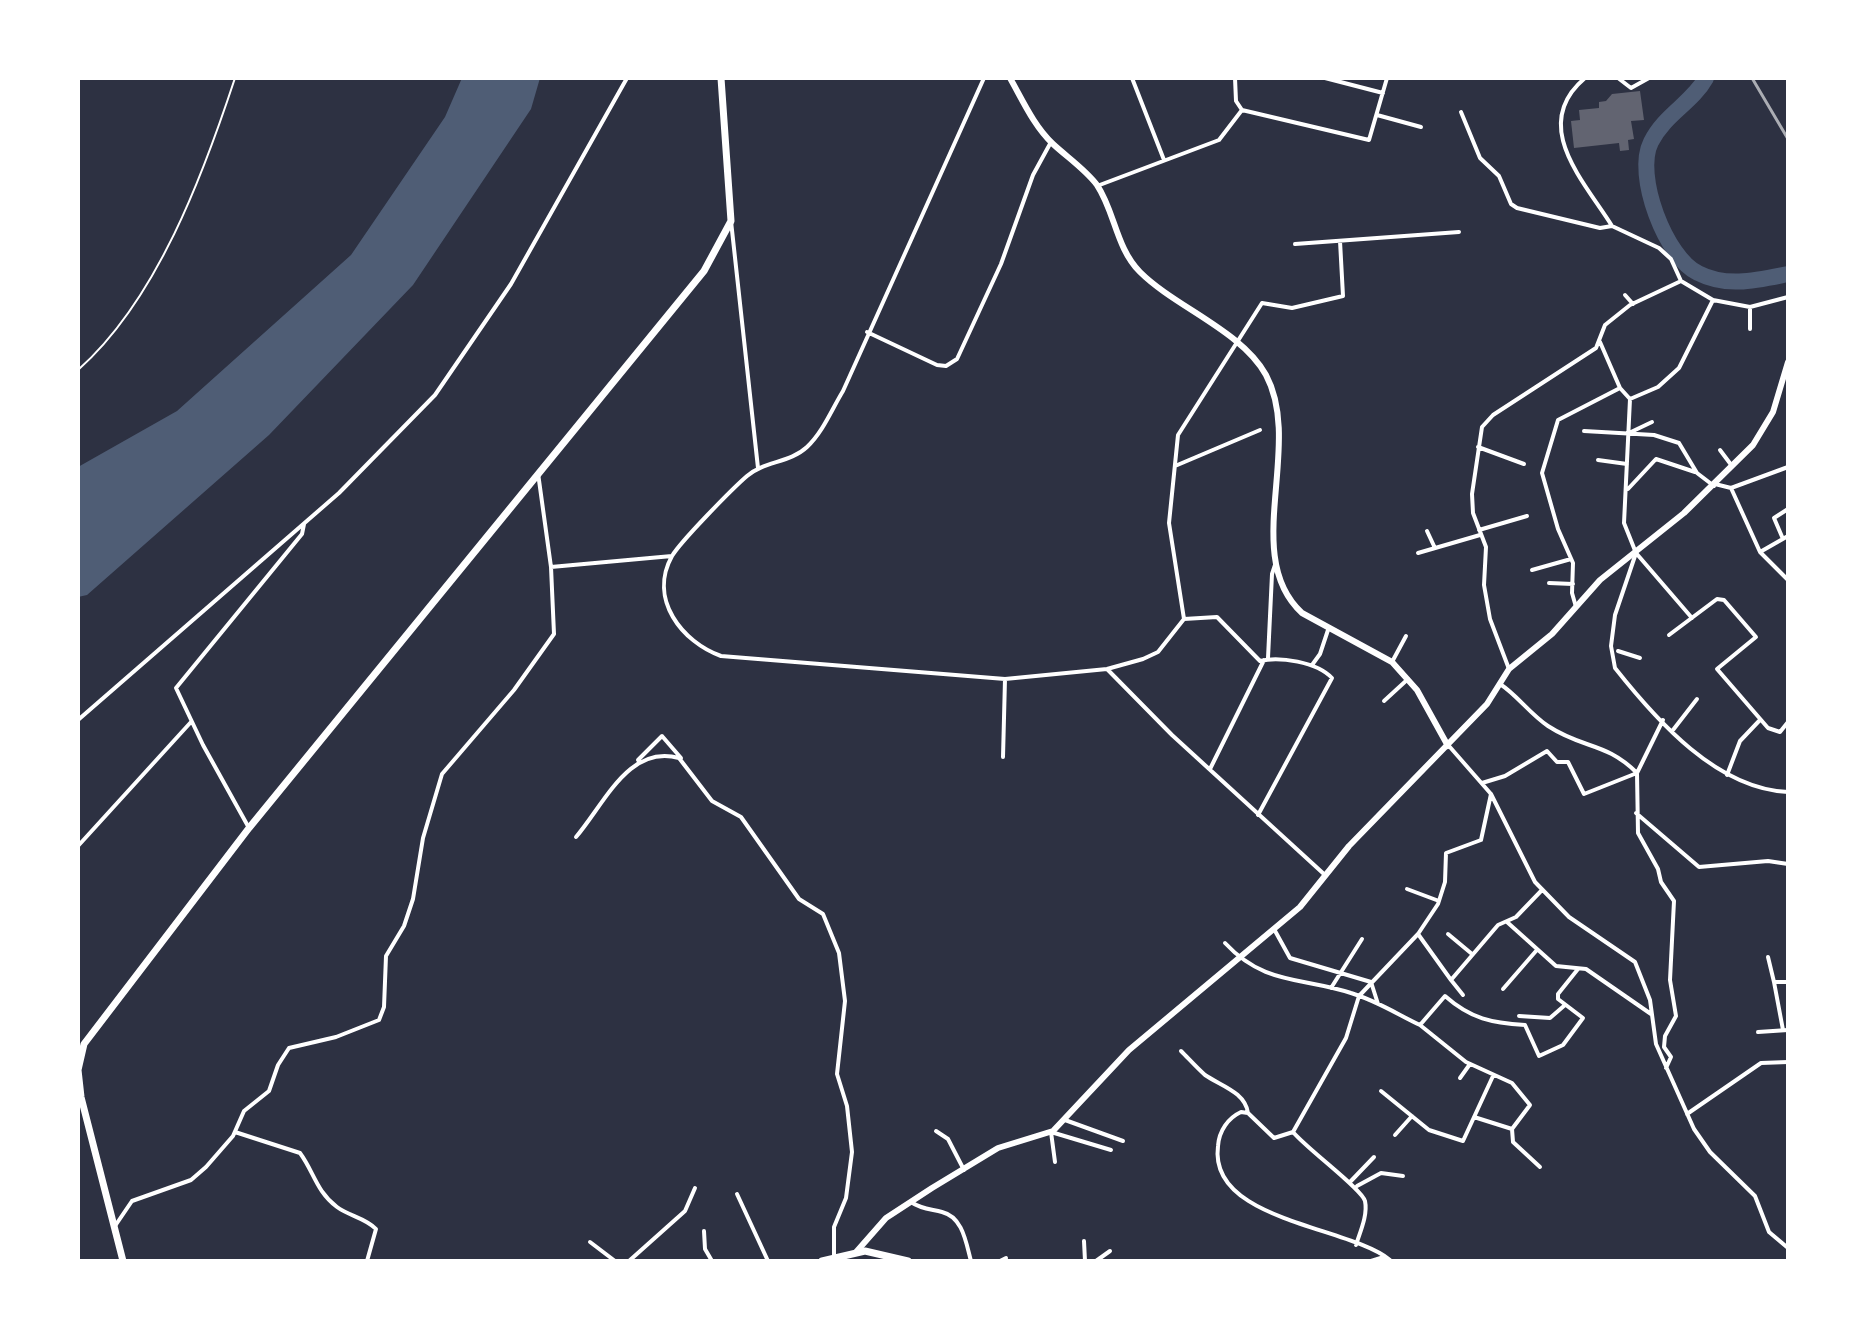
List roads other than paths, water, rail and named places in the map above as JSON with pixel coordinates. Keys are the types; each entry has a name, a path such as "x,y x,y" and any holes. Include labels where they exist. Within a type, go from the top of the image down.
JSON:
{"main road":[{"path":"123,1261 79,1098 79,1061 87,1038 249,828 704,271 731,221 721,78"},
{"path":"1010,78 1051,142 1097,186 1124,250 1139,272 1166,295 1237,343 1265,373 1279,435 1281,462 1274,508 1277,561 1290,602 1302,613 1392,662 1408,679 1448,746"},
{"path":"857,1251 872,1231 911,1202 998,1148 1051,1132 1129,1050 1300,907 1325,875 1487,704 1509,669 1552,634 1600,580 1715,485 1767,425 1788,362"},
{"path":"822,1261 857,1251 880,1252 908,1261"}],"street":[{"path":"78,720 237,585 354,478 435,395 511,284 627,78"},
{"path":"984,78 843,391 812,442 796,455 748,474 672,556 666,580 666,605 690,640 707,651 721,656 1005,679 1107,669 1158,652 1184,619 1169,523 1181,427 1265,301 1292,308 1343,296 1340,241"},
{"path":"1132,78 1164,160"},
{"path":"1235,78 1236,101 1242,110 1369,140 1387,78"},
{"path":"1325,78 1383,93"},
{"path":"1585,78 1566,99 1560,136 1566,156 1612,226 1659,248 1671,259 1681,281 1713,300 1750,307 1788,297"},
{"path":"1618,78 1631,88 1649,78"},
{"path":"1097,186 1219,140 1242,110"},
{"path":"1461,112 1480,158 1499,176 1511,204 1527,213 1560,216 1600,228 1612,226"},
{"path":"1376,115 1421,127"},
{"path":"867,332 937,365 946,366 957,359 1001,264 1033,175 1051,142"},
{"path":"731,221 758,468"},
{"path":"1295,244 1459,232"},
{"path":"1509,669 1490,619 1484,585 1486,547 1472,494 1478,447 1486,421 1553,379 1600,342 1605,325 1633,304 1681,281"},
{"path":"1625,295 1633,304"},
{"path":"1630,399 1658,387 1679,368 1713,300"},
{"path":"1750,307 1750,329"},
{"path":"1600,342 1620,388 1630,399 1624,523 1636,553 1692,618"},
{"path":"1576,607 1571,559 1543,479 1547,449 1558,420 1620,388"},
{"path":"1629,433 1652,422"},
{"path":"1175,466 1260,430"},
{"path":"1584,431 1629,433 1679,443 1697,473"},
{"path":"1478,447 1524,464"},
{"path":"1720,450 1732,466"},
{"path":"1626,491 1656,459 1697,473 1715,485 1731,488 1788,467"},
{"path":"1598,460 1628,464"},
{"path":"113,1227 132,1201 195,1177 235,1132 244,1111 269,1091 278,1065 289,1048 336,1037 379,1020 384,1001 385,960 404,926 413,899 423,838 442,774 514,690 553,637 551,567 538,473"},
{"path":"1731,488 1760,552 1788,580"},
{"path":"1760,552 1785,537 1774,518 1788,509"},
{"path":"1418,553 1434,546 1446,547 1527,516"},
{"path":"249,828 191,722 176,691 177,685 302,534 304,522"},
{"path":"1427,531 1434,546"},
{"path":"1636,553 1615,615 1612,658 1625,681 1697,755 1727,775 1769,791 1788,792"},
{"path":"551,567 672,556"},
{"path":"1532,570 1571,559"},
{"path":"1210,769 1266,659 1272,574 1277,561"},
{"path":"1549,583 1573,584"},
{"path":"1669,635 1720,599 1756,637 1717,669 1759,721 1775,733 1788,722"},
{"path":"1184,619 1220,619 1260,661 1266,659 1311,665 1332,678 1258,815"},
{"path":"1311,665 1320,654 1329,627"},
{"path":"1392,662 1406,636"},
{"path":"1618,651 1640,658"},
{"path":"1107,669 1258,815 1325,875"},
{"path":"1003,757 1005,679"},
{"path":"1384,701 1408,679"},
{"path":"1498,683 1547,726 1577,743 1609,750 1637,773"},
{"path":"1673,730 1697,699"},
{"path":"1663,720 1637,773 1636,813 1638,833 1658,869 1661,882 1674,901 1670,980 1676,1008 1665,1036 1664,1047 1671,1057 1665,1069"},
{"path":"1727,775 1740,741 1759,721"},
{"path":"78,846 191,722"},
{"path":"576,837 638,760 662,736 676,749 712,801 741,817 799,899 823,914 839,953 845,1001 837,1074 847,1106 852,1152 846,1198 834,1227 834,1256"},
{"path":"1448,746 1491,794 1527,869 1542,890 1569,917 1631,958 1641,974 1653,1035 1665,1069 1687,1114 1710,1152 1755,1196 1769,1232 1788,1248"},
{"path":"1482,783 1505,776 1547,751 1557,762 1568,762 1584,794 1637,773"},
{"path":"638,760 660,755 682,760"},
{"path":"1181,1051 1205,1074 1238,1095 1247,1105 1248,1113 1274,1138 1293,1132 1346,1038 1359,996 1418,934 1439,901 1445,882 1445,855 1451,849 1479,842 1491,794"},
{"path":"1636,813 1699,867 1768,861 1788,864"},
{"path":"1407,889 1439,901"},
{"path":"1451,980 1498,925 1507,922 1542,890"},
{"path":"1507,922 1536,951 1561,968 1586,969 1651,1014"},
{"path":"1274,929 1290,958 1371,982"},
{"path":"1418,934 1463,995"},
{"path":"1448,934 1472,954"},
{"path":"1331,988 1338,972 1362,939"},
{"path":"1225,943 1239,958 1269,976 1331,988 1378,1004 1420,1025 1470,1064 1512,1083 1530,1105 1512,1129 1513,1142 1540,1167"},
{"path":"1503,989 1536,951"},
{"path":"1758,1032 1786,1030 1768,957"},
{"path":"1420,1025 1445,996 1466,1013 1488,1023 1525,1025 1539,1056 1563,1045 1583,1018 1565,1005 1558,994 1578,969"},
{"path":"1371,982 1378,1004"},
{"path":"1774,982 1788,982"},
{"path":"1519,1016 1550,1018 1565,1005"},
{"path":"1687,1114 1761,1063 1788,1062"},
{"path":"1460,1078 1470,1064"},
{"path":"1381,1091 1443,1137 1463,1141 1493,1075"},
{"path":"1248,1113 1235,1115 1219,1137 1219,1166 1227,1183 1251,1201 1388,1258"},
{"path":"1395,1135 1412,1116"},
{"path":"1474,1117 1512,1129"},
{"path":"1065,1120 1123,1141"},
{"path":"936,1131 948,1139 964,1170"},
{"path":"235,1132 300,1153 323,1195 339,1209 371,1223 376,1229 367,1261"},
{"path":"1055,1162 1051,1132 1111,1150"},
{"path":"1293,1132 1328,1167 1357,1187 1364,1198 1365,1210 1356,1245"},
{"path":"1350,1182 1374,1157"},
{"path":"1357,1187 1381,1173 1403,1176"},
{"path":"629,1261 685,1211 695,1188"},
{"path":"737,1194 768,1261"},
{"path":"911,1202 918,1207 945,1213 956,1222 963,1233 971,1261"},
{"path":"704,1231 705,1249 712,1261"},
{"path":"1084,1241 1085,1261"},
{"path":"590,1242 615,1261"},
{"path":"1096,1261 1110,1251"},
{"path":"1371,1261 1388,1258"}],"water":[{"path":"462,78 540,78 531,109 413,285 269,435 87,595 78,597 78,467 177,411 351,255 445,117"}],"waterway":[{"path":"1706,78 1651,142 1647,174 1656,214 1675,251 1698,273 1731,281 1788,274"}],"railway":[{"path":"1752,78 1788,139"}]}
